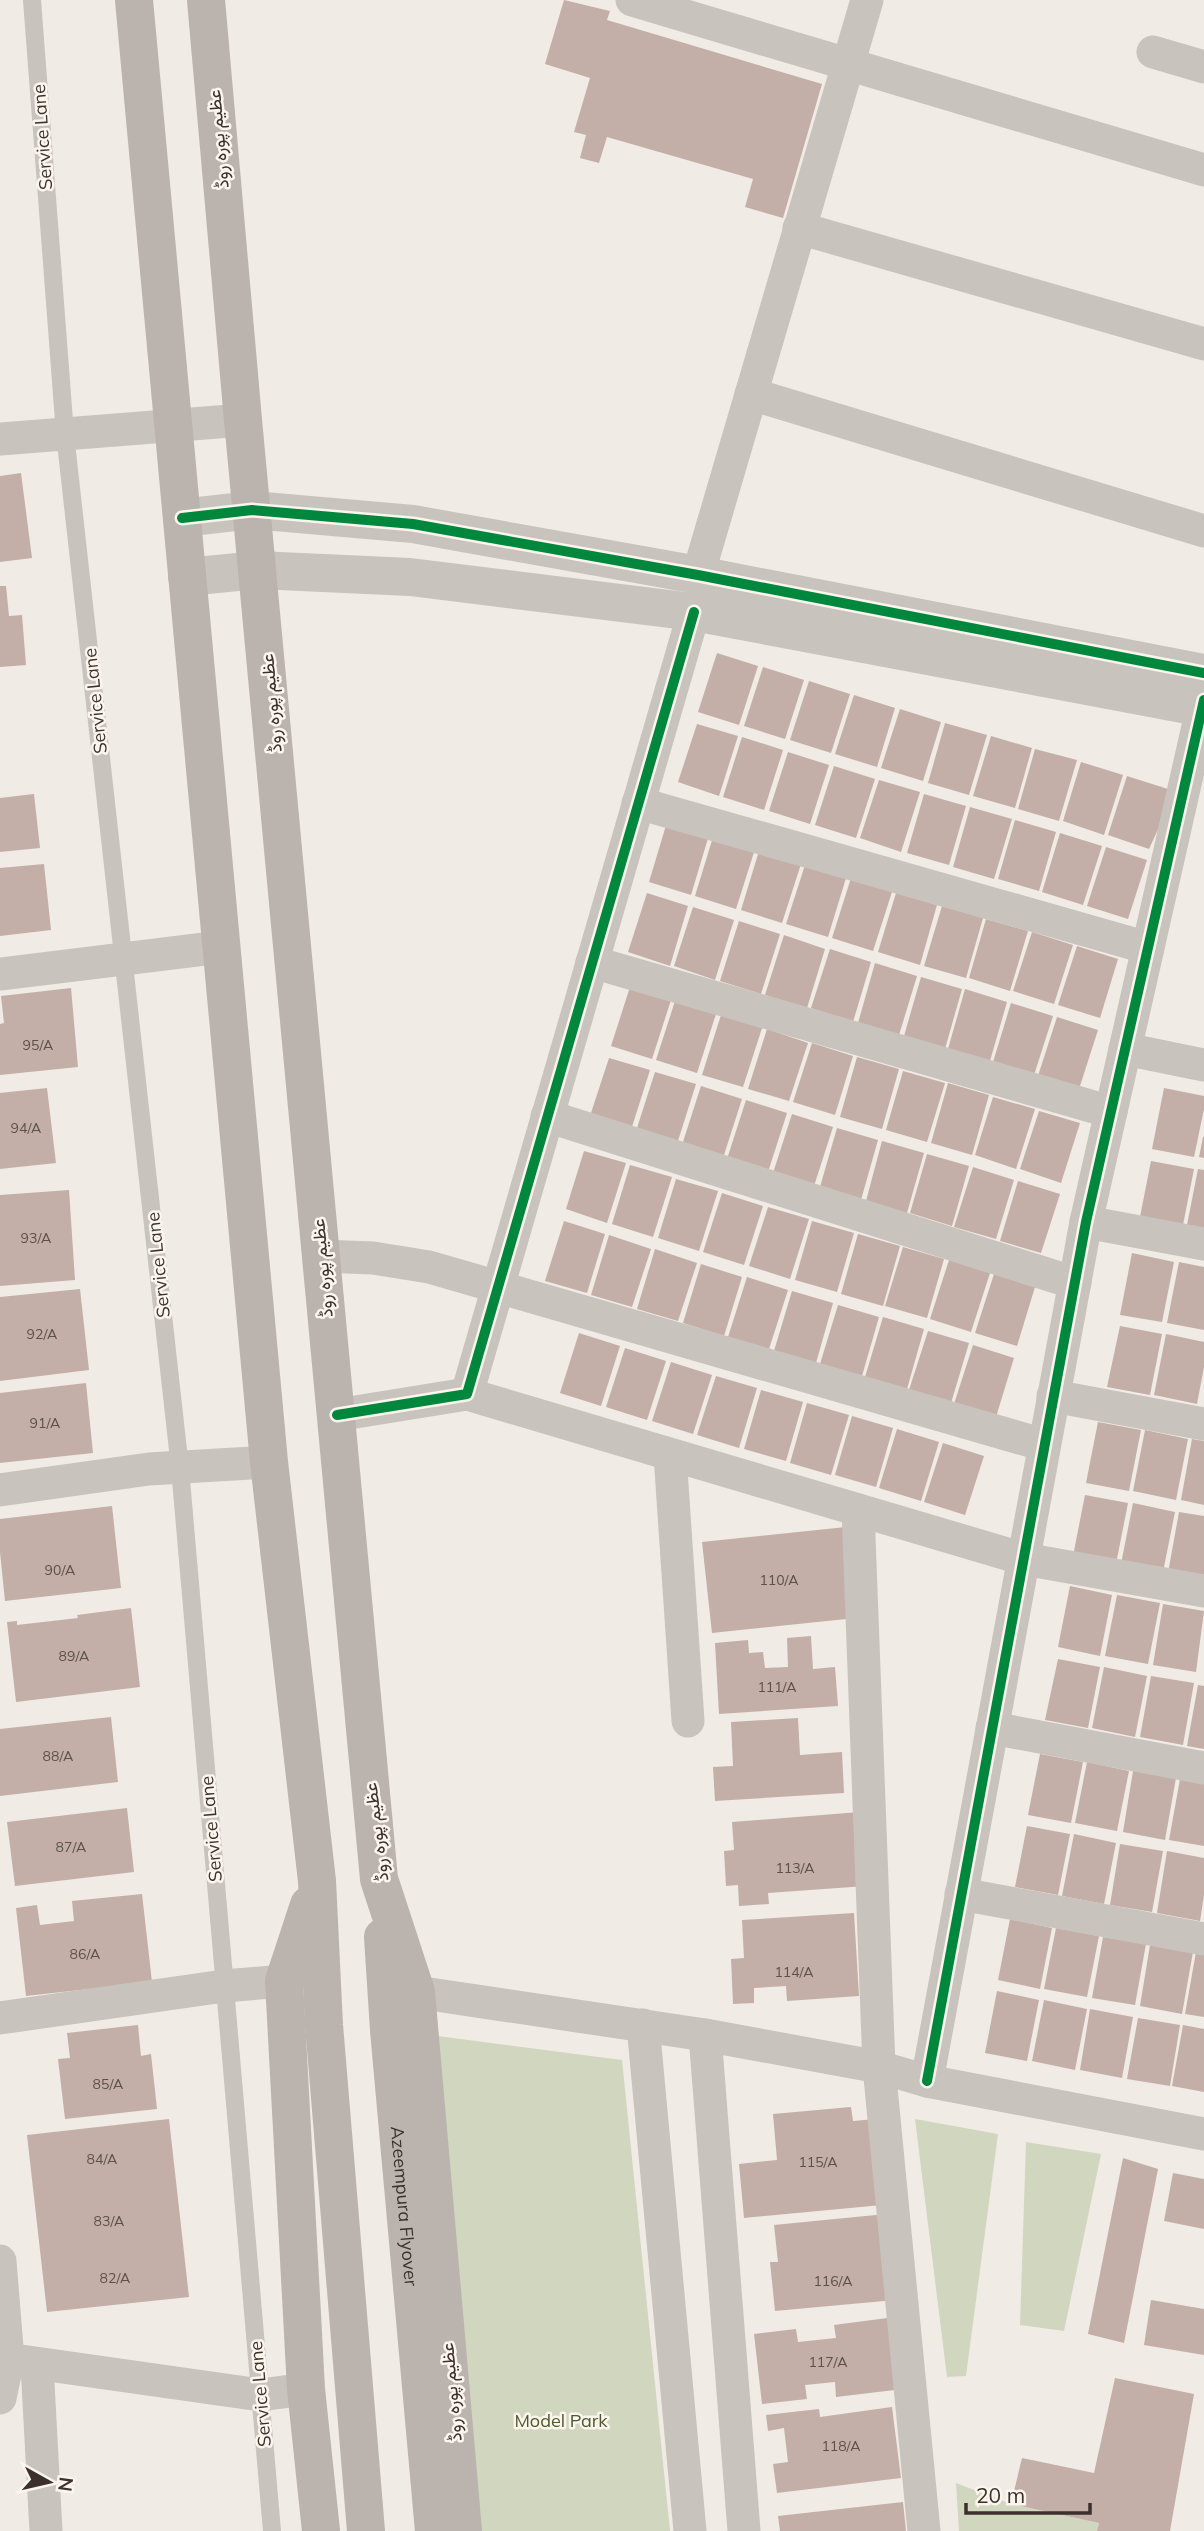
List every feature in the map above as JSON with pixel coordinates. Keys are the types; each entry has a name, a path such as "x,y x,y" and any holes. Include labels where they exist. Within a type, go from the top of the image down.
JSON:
{"main road":[{"path":"134,0 269,1462 317,1881 324,2025 366,2531"},
{"name":"عظیم پورہ روڈ","path":"206,0 379,1879 416,1992 463,2531"},
{"name":"Azeempura Flyover","path":"379,1879 389,2030 434,2531"},
{"path":"317,1881 284,1981 306,2389 321,2531"}],"street":[{"path":"632,0 1204,170"},
{"path":"467,1394 638,803 751,394 867,0"},
{"path":"1153,52 1204,67"},
{"path":"799,228 1204,344"},
{"path":"751,394 1204,531"},
{"path":"0,439 243,420"},
{"path":"182,517 252,510 413,524 696,594 1203,697 1086,1222 927,2081"},
{"path":"187,577 258,570 696,594"},
{"path":"638,803 1148,948"},
{"path":"0,974 221,947"},
{"path":"592,961 1111,1112"},
{"path":"1125,1049 1204,1065"},
{"path":"547,1116 1075,1283"},
{"path":"1086,1222 1204,1244"},
{"path":"321,1256 373,1258 429,1267 1044,1445"},
{"path":"337,1415 467,1394 1024,1559 1204,1591"},
{"path":"1054,1396 1204,1423"},
{"path":"670,1455 688,1721"},
{"path":"0,1490 149,1469 269,1462"},
{"path":"858,1510 879,2067 924,2531"},
{"path":"992,1728 1204,1768"},
{"path":"961,1894 1204,1939"},
{"path":"0,2018 224,1986 284,1981"},
{"path":"416,1992 705,2035 879,2067 927,2081 1204,2134"},
{"path":"643,2025 690,2531"},
{"path":"705,2035 744,2531"},
{"path":"0,2261 46,2531"},
{"path":"15,2361 260,2395 306,2389"},
{"path":"0,2398 15,2361"}],"lane":[{"name":"Service Lane","path":"32,0 65,434 180,1468 272,2531"}],"green space":[{"name":"Model Park","path":"430,2035 622,2060 670,2531 472,2531"},
{"path":"915,2119 998,2134 966,2376 947,2377"},
{"path":"1026,2142 1101,2154 1064,2331 1020,2325"},
{"path":"956,2483 1011,2504 1099,2523 1097,2531 959,2531"}],"building":[{"path":"564,0 610,11 607,20 822,84 783,218 745,207 753,179 607,137 599,163 580,158 586,135 574,132 590,78 545,64"},
{"path":"21,473 32,558 0,562 0,476"},
{"path":"0,586 6,586 9,616 22,615 26,665 0,667"},
{"path":"717,653 758,666 739,725 698,712"},
{"path":"763,667 804,680 785,739 744,726"},
{"path":"809,681 850,694 831,753 790,740"},
{"path":"854,695 895,708 877,767 835,754"},
{"path":"900,709 941,722 923,781 881,768"},
{"path":"945,723 987,735 969,795 928,783"},
{"path":"697,724 738,736 719,796 678,782"},
{"path":"991,736 1032,748 1015,808 973,796"},
{"path":"742,737 783,750 764,810 723,797"},
{"path":"1035,749 1077,760 1059,821 1018,809"},
{"path":"788,752 829,765 810,824 769,811"},
{"path":"1081,762 1123,775 1104,835 1063,821"},
{"path":"834,766 875,779 856,838 815,825"},
{"path":"1127,776 1168,789 1160,825 1149,849 1108,835"},
{"path":"879,780 920,792 901,852 860,838"},
{"path":"34,794 40,848 0,852 0,798"},
{"path":"924,794 966,806 949,865 907,853"},
{"path":"970,807 1012,819 994,879 953,867"},
{"path":"1015,820 1056,832 1039,891 998,879"},
{"path":"667,822 709,835 691,895 649,882"},
{"path":"1060,833 1102,846 1083,905 1042,892"},
{"path":"713,837 755,849 736,909 695,896"},
{"path":"1106,847 1147,860 1128,919 1087,906"},
{"path":"759,851 801,864 782,923 741,910"},
{"path":"44,864 51,930 0,936 0,868"},
{"path":"805,865 846,878 828,937 786,924"},
{"path":"851,878 892,892 873,951 832,938"},
{"path":"647,893 688,906 670,966 628,952"},
{"path":"896,893 937,905 920,965 878,952"},
{"path":"942,906 983,918 966,978 924,966"},
{"path":"693,907 734,920 715,980 674,966"},
{"path":"986,919 1028,931 1010,991 969,978"},
{"path":"739,921 780,934 761,994 720,981"},
{"path":"1032,932 1073,945 1054,1004 1013,991"},
{"path":"784,935 825,949 807,1008 765,995"},
{"path":"1077,946 1118,959 1100,1018 1058,1005"},
{"path":"830,949 871,962 853,1022 811,1008"},
{"path":"875,963 917,976 899,1035 858,1023"},
{"path":"921,977 962,989 945,1049 904,1036"},
{"path":"630,987 671,1000 652,1059 611,1046"},
{"path":"71,988 78,1067 0,1075 0,1024 4,1023 1,996"},
{"path":"965,989 1007,1002 990,1061 948,1049"},
{"path":"675,1001 716,1014 697,1073 656,1060"},
{"path":"1011,1003 1053,1016 1034,1075 993,1062"},
{"path":"721,1015 762,1028 743,1087 702,1075"},
{"path":"1057,1017 1098,1030 1079,1089 1038,1076"},
{"path":"767,1029 808,1043 789,1101 748,1089"},
{"path":"812,1043 853,1056 835,1115 793,1102"},
{"path":"857,1057 899,1069 882,1129 840,1117"},
{"path":"609,1058 650,1070 631,1130 590,1116"},
{"path":"903,1071 945,1083 927,1142 886,1130"},
{"path":"655,1072 696,1084 677,1144 636,1131"},
{"path":"948,1083 989,1095 972,1155 931,1143"},
{"path":"701,1086 742,1099 723,1158 682,1145"},
{"path":"47,1088 56,1163 0,1169 0,1093"},
{"path":"1164,1088 1204,1096 1204,1109 1194,1157 1152,1149"},
{"path":"993,1097 1035,1109 1016,1169 975,1155"},
{"path":"746,1100 787,1113 768,1172 727,1159"},
{"path":"1039,1111 1080,1123 1061,1183 1020,1169"},
{"path":"792,1114 833,1127 814,1186 773,1173"},
{"path":"837,1128 878,1140 861,1200 820,1187"},
{"path":"1204,1137 1204,1158 1199,1157"},
{"path":"882,1141 924,1153 907,1213 866,1201"},
{"path":"584,1151 626,1163 607,1223 566,1209"},
{"path":"927,1154 969,1166 952,1226 910,1213"},
{"path":"1151,1161 1194,1169 1182,1230 1139,1222"},
{"path":"630,1165 672,1177 653,1237 612,1224"},
{"path":"973,1167 1014,1180 996,1239 954,1227"},
{"path":"1198,1169 1204,1170 1204,1234 1186,1230"},
{"path":"676,1179 718,1191 699,1251 658,1238"},
{"path":"1018,1181 1060,1194 1041,1253 1000,1241"},
{"path":"69,1190 75,1280 0,1286 0,1195"},
{"path":"722,1193 763,1206 744,1265 703,1252"},
{"path":"768,1207 809,1219 790,1279 749,1266"},
{"path":"564,1221 605,1234 587,1293 545,1281"},
{"path":"812,1221 854,1233 837,1292 795,1280"},
{"path":"858,1234 900,1246 883,1306 841,1294"},
{"path":"609,1235 651,1249 632,1307 591,1295"},
{"path":"903,1247 944,1259 927,1318 885,1306"},
{"path":"655,1249 697,1263 678,1321 637,1309"},
{"path":"1132,1253 1174,1262 1162,1322 1120,1315"},
{"path":"949,1260 990,1273 971,1332 930,1319"},
{"path":"1179,1262 1204,1267 1204,1330 1167,1323"},
{"path":"701,1264 742,1277 724,1336 683,1323"},
{"path":"994,1274 1035,1287 1017,1346 975,1333"},
{"path":"747,1277 788,1290 769,1349 728,1337"},
{"path":"80,1289 89,1370 0,1381 0,1297"},
{"path":"792,1291 833,1303 816,1363 774,1351"},
{"path":"838,1305 879,1317 862,1376 820,1364"},
{"path":"883,1317 924,1329 907,1389 865,1377"},
{"path":"1120,1326 1162,1334 1150,1395 1107,1387"},
{"path":"928,1331 969,1343 951,1403 909,1390"},
{"path":"579,1333 620,1346 601,1406 560,1393"},
{"path":"1166,1334 1204,1342 1204,1367 1197,1404 1154,1395"},
{"path":"973,1345 1014,1358 996,1417 954,1404"},
{"path":"625,1348 666,1361 647,1420 606,1407"},
{"path":"671,1362 712,1375 693,1434 652,1421"},
{"path":"716,1376 757,1388 739,1448 697,1435"},
{"path":"86,1383 93,1453 0,1463 0,1393"},
{"path":"761,1390 803,1402 786,1461 744,1449"},
{"path":"807,1403 849,1415 831,1475 790,1463"},
{"path":"852,1416 893,1428 876,1487 835,1475"},
{"path":"1098,1422 1141,1430 1129,1491 1086,1483"},
{"path":"897,1429 939,1442 921,1501 879,1488"},
{"path":"1145,1430 1188,1439 1176,1500 1133,1491"},
{"path":"1192,1439 1204,1441 1204,1505 1181,1500"},
{"path":"943,1443 984,1456 965,1515 924,1502"},
{"path":"1085,1495 1128,1503 1116,1564 1073,1556"},
{"path":"1133,1503 1175,1512 1163,1572 1121,1564"},
{"path":"112,1506 121,1588 5,1601 0,1519"},
{"path":"1179,1512 1204,1516 1204,1580 1168,1573"},
{"path":"846,1527 856,1618 712,1633 702,1542"},
{"path":"1070,1586 1112,1595 1100,1656 1058,1647"},
{"path":"1117,1595 1160,1603 1148,1664 1105,1656"},
{"path":"1163,1604 1204,1611 1196,1672 1153,1665"},
{"path":"131,1608 140,1687 16,1702 7,1622 17,1621 17,1625"},
{"path":"811,1636 813,1669 835,1667 838,1706 719,1714 715,1643 748,1640 749,1653 763,1652 765,1668 788,1667 787,1638"},
{"path":"1058,1659 1100,1667 1088,1728 1045,1720"},
{"path":"1104,1667 1147,1676 1135,1737 1092,1728"},
{"path":"1151,1676 1194,1683 1183,1745 1140,1737"},
{"path":"1198,1685 1204,1686 1204,1749 1187,1746"},
{"path":"111,1717 118,1782 0,1796 0,1729"},
{"path":"798,1718 800,1755 842,1752 844,1793 715,1801 713,1767 733,1766 731,1722"},
{"path":"1040,1754 1083,1762 1071,1823 1028,1815"},
{"path":"1087,1762 1129,1771 1117,1831 1075,1823"},
{"path":"1133,1771 1176,1778 1165,1840 1123,1832"},
{"path":"1180,1779 1204,1783 1204,1846 1169,1840"},
{"path":"127,1808 134,1872 15,1886 7,1822"},
{"path":"860,1812 866,1886 768,1893 769,1904 739,1906 738,1885 726,1886 724,1851 734,1850 732,1822"},
{"path":"1027,1826 1070,1834 1058,1895 1015,1887"},
{"path":"1074,1834 1116,1843 1104,1904 1062,1896"},
{"path":"1120,1844 1163,1851 1152,1912 1110,1905"},
{"path":"1167,1851 1204,1858 1204,1895 1200,1921 1157,1913"},
{"path":"142,1894 152,1982 26,1996 16,1908 37,1905 40,1925 74,1921 72,1901"},
{"path":"854,1913 859,1996 787,2001 786,1986 754,1988 754,2003 733,2004 731,1959 744,1958 742,1920"},
{"path":"1010,1919 1052,1928 1040,1989 998,1980"},
{"path":"1056,1928 1099,1936 1087,1997 1044,1989"},
{"path":"1103,1937 1146,1944 1135,2005 1092,1998"},
{"path":"1150,1945 1193,1952 1182,2014 1140,2006"},
{"path":"1196,1952 1204,1954 1204,2017 1185,2014"},
{"path":"997,1991 1039,2000 1027,2061 985,2053"},
{"path":"1044,2000 1087,2009 1075,2070 1032,2061"},
{"path":"1090,2009 1133,2017 1122,2078 1080,2070"},
{"path":"1138,2018 1180,2025 1170,2086 1127,2079"},
{"path":"138,2025 141,2056 151,2054 157,2109 65,2119 58,2059 70,2058 67,2033"},
{"path":"1183,2025 1204,2029 1204,2092 1172,2086"},
{"path":"851,2107 853,2121 875,2119 882,2205 744,2218 739,2164 777,2160 773,2114"},
{"path":"169,2119 189,2297 47,2312 27,2135"},
{"path":"1123,2158 1158,2169 1124,2343 1088,2334"},
{"path":"1173,2173 1204,2179 1204,2229 1164,2221"},
{"path":"886,2214 895,2300 775,2311 770,2262 778,2262 774,2225"},
{"path":"1151,2300 1204,2309 1204,2355 1144,2345"},
{"path":"895,2317 903,2389 836,2397 835,2382 805,2385 807,2399 762,2404 754,2334 796,2329 798,2342 836,2338 834,2325"},
{"path":"1115,2378 1194,2394 1170,2531 1097,2531 1099,2523 1011,2504 1022,2458 1094,2473"},
{"path":"892,2407 901,2478 777,2493 773,2464 788,2462 784,2428 768,2431 766,2415 819,2409 820,2417"},
{"path":"903,2502 906,2531 780,2531 778,2516"}],"cycle path":[{"path":"182,518 252,510 413,524 698,575 1204,673"},
{"path":"337,1415 467,1394 694,612"},
{"path":"927,2081 1086,1222 1204,700"}]}
